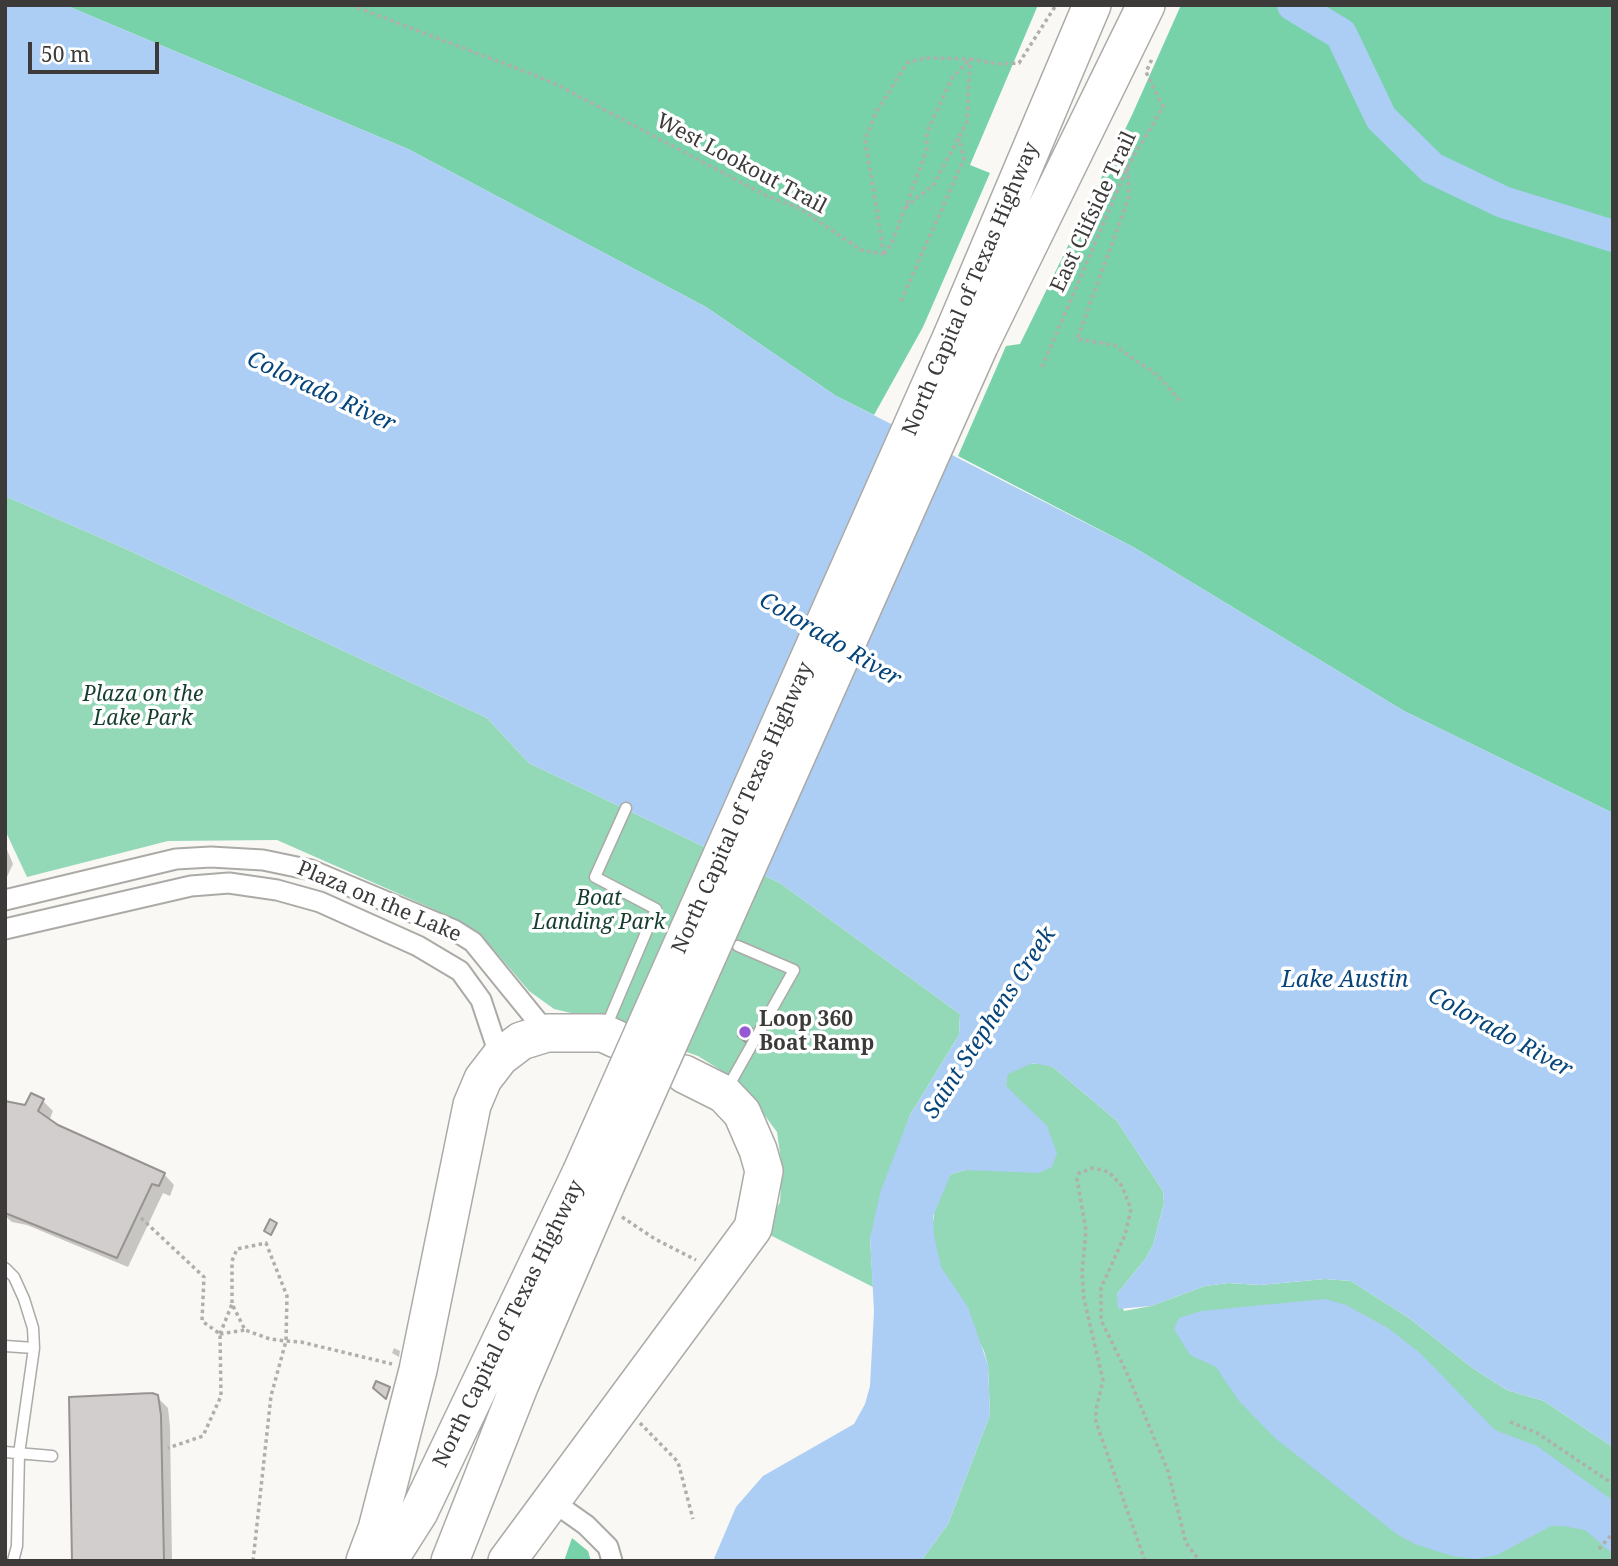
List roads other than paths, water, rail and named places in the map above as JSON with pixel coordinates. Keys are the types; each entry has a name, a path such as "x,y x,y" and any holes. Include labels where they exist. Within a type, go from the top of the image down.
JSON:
{"highway":[{"name":"North Capital of Texas Highway","path":"450,1561 596,1184 966,340 1092,5"},
{"name":"North Capital of Texas Highway","path":"966,340 1146,5"},
{"path":"365,1561 377,1529 418,1370 472,1105 483,1079 500,1057 521,1041 547,1033 610,1036"},
{"path":"507,1561 753,1228 764,1171 742,1113 724,1094 684,1074"},
{"name":"North Capital of Texas Highway","path":"388,1561 419,1512 596,1184"}],"street":[{"name":"Plaza on the Lake","path":"5,900 176,859 211,857 262,860 311,870 454,930 473,942 489,957 547,1033"},
{"name":"Plaza on the Lake","path":"5,929 136,896 191,886 229,883 277,890 320,902 418,946 460,971 481,1000 500,1057"},
{"path":"552,1501 586,1525 607,1547 612,1561"}],"lane":[{"path":"610,1036 656,909 595,877 626,808"},
{"path":"724,1094 794,970 737,946"},
{"path":"5,1268 14,1277 24,1299 34,1348 19,1454 17,1546 13,1561"},
{"path":"5,1346 34,1348"},
{"path":"5,1452 52,1456"}],"water":[{"name":"Lake Austin","path":"5,5 65,5 408,149 706,307 836,396 1135,548 1404,711 1613,813 1613,1447 1544,1401 1507,1390 1474,1369 1409,1318 1351,1281 1325,1279 1260,1285 1228,1283 1205,1286 1151,1306 1118,1309 1117,1294 1153,1245 1164,1203 1163,1191 1117,1121 1053,1067 1033,1063 1008,1074 1006,1086 1047,1126 1057,1153 1052,1167 1039,1173 966,1170 951,1174 933,1216 941,1267 968,1307 988,1365 990,1415 948,1524 921,1561 713,1561 736,1507 763,1476 854,1424 865,1404 870,1386 874,1311 870,1238 881,1190 910,1115 959,1035 960,1014 780,883 529,763 487,718 124,548 5,496"},
{"path":"1325,1299 1346,1305 1388,1328 1420,1353 1495,1430 1537,1446 1613,1501 1613,1554 1585,1530 1563,1526 1551,1526 1497,1555 1476,1559 1452,1556 1415,1544 1398,1535 1275,1438 1239,1401 1216,1367 1190,1355 1174,1329 1179,1318 1201,1311"}],"waterway":[{"path":"1293,5 1341,34 1381,118 1432,168 1503,202 1613,236"}],"place":[{"name":"Loop 360 Boat Ramp","path":"745,1032"}],"water label":[{"name":"Colorado River","path":"321,392"},
{"name":"Colorado River","path":"830,640"},
{"name":"Saint Stephens Creek","path":"990,1023"},
{"name":"Colorado River","path":"1500,1033"}],"park label":[{"name":"Plaza on the Lake Park","path":"143,707"},
{"name":"Boat Landing Park","path":"599,911"}]}
